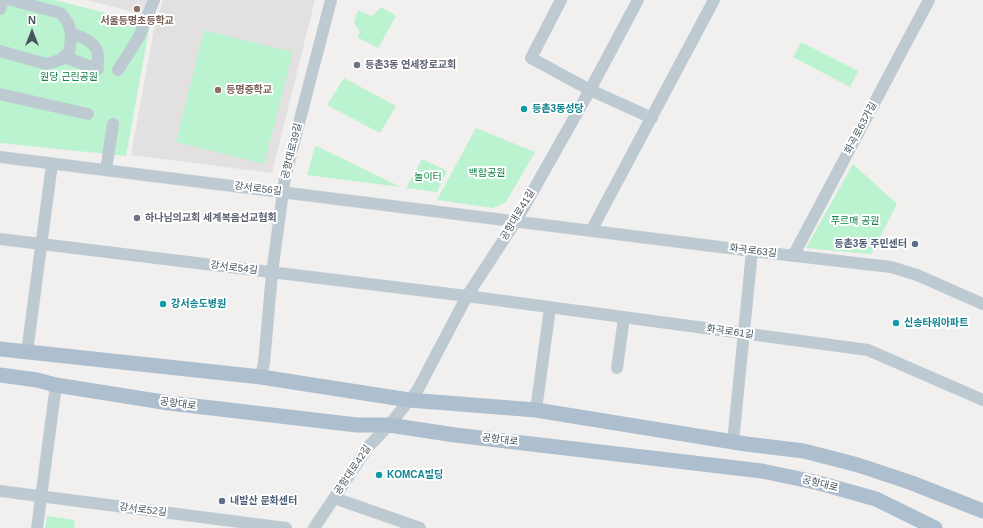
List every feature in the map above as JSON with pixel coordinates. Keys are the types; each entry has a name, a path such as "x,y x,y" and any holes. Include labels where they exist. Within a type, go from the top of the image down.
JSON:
{"main road":[{"path":"0,349 261,377 408,400 536,410 733,442 804,451 858,465 912,483 983,511"},
{"name":"공항대로","path":"0,375 169,403 357,426 389,425 455,435 762,471 819,483 876,499 935,528"}],"street":[{"path":"0,9 2,0"},
{"path":"0,51 46,64 60,60 69,52 72,33 65,17 60,13 11,0"},
{"path":"118,70 139,37 154,0"},
{"name":"공항대로39길","path":"261,377 264,364 272,273 285,177 331,0"},
{"path":"561,0 531,58 590,90 652,118"},
{"name":"공항대로41길","path":"389,425 408,400 417,391 467,296 516,222 590,90 638,0"},
{"path":"591,231 714,0"},
{"name":"화곡로63가길","path":"793,256 929,0"},
{"path":"64,57 98,69 96,64 98,57 97,50 86,38 72,33"},
{"path":"0,94 88,114"},
{"path":"106,170 113,124"},
{"name":"강서로56길","path":"0,157 516,222"},
{"path":"27,352 40,244 52,164"},
{"name":"화곡로63길","path":"516,222 793,256 891,266 917,274 983,304"},
{"name":"강서로54길","path":"0,239 467,296"},
{"path":"733,442 752,250"},
{"name":"화곡로61길","path":"467,296 868,350 983,400"},
{"path":"536,410 550,308"},
{"path":"617,368 624,318"},
{"path":"37,528 40,496 56,384"},
{"name":"공항대로42길","path":"314,528 368,447 389,425"},
{"name":"강서로52길","path":"0,491 286,528"},
{"name":"공항대로42길","path":"334,498 420,528"}],"shaded area":[{"name":"서울등명초등학교","path":"86,0 157,0 153,17"},
{"name":"등명중학교","path":"163,0 315,0 272,173 131,155 155,24"}],"green space":[{"name":"원당 근린공원","path":"0,0 55,0 150,24 126,156 0,143"},
{"path":"381,7 396,16 378,48 357,37 360,32 354,22 358,10 372,16"},
{"path":"204,30 293,52 264,164 176,142"},
{"path":"801,42 858,71 850,87 793,57"},
{"path":"344,78 396,106 380,133 327,105"},
{"name":"백합공원","path":"476,128 535,152 506,202 493,208 437,200"},
{"path":"316,146 401,187 307,175"},
{"name":"놀이터","path":"422,159 447,171 437,192 406,188"},
{"name":"푸르매 공원","path":"853,164 897,204 871,254 806,248"},
{"path":"47,516 75,520 74,528 45,528"}],"place":[{"name":"서울등명초등학교","path":"137,9"},
{"name":"등촌3동 연세장로교회","path":"357,65"},
{"name":"등명중학교","path":"218,90"},
{"name":"등촌3동성당","path":"524,109"},
{"name":"하나님의교회 세계복음선교협회","path":"137,218"},
{"name":"등촌3동 주민센터","path":"915,244"},
{"name":"강서송도병원","path":"163,304"},
{"name":"신송타워아파트","path":"896,323"},
{"name":"KOMCA빌딩","path":"379,475"},
{"name":"내발산 문화센터","path":"222,501"}]}
